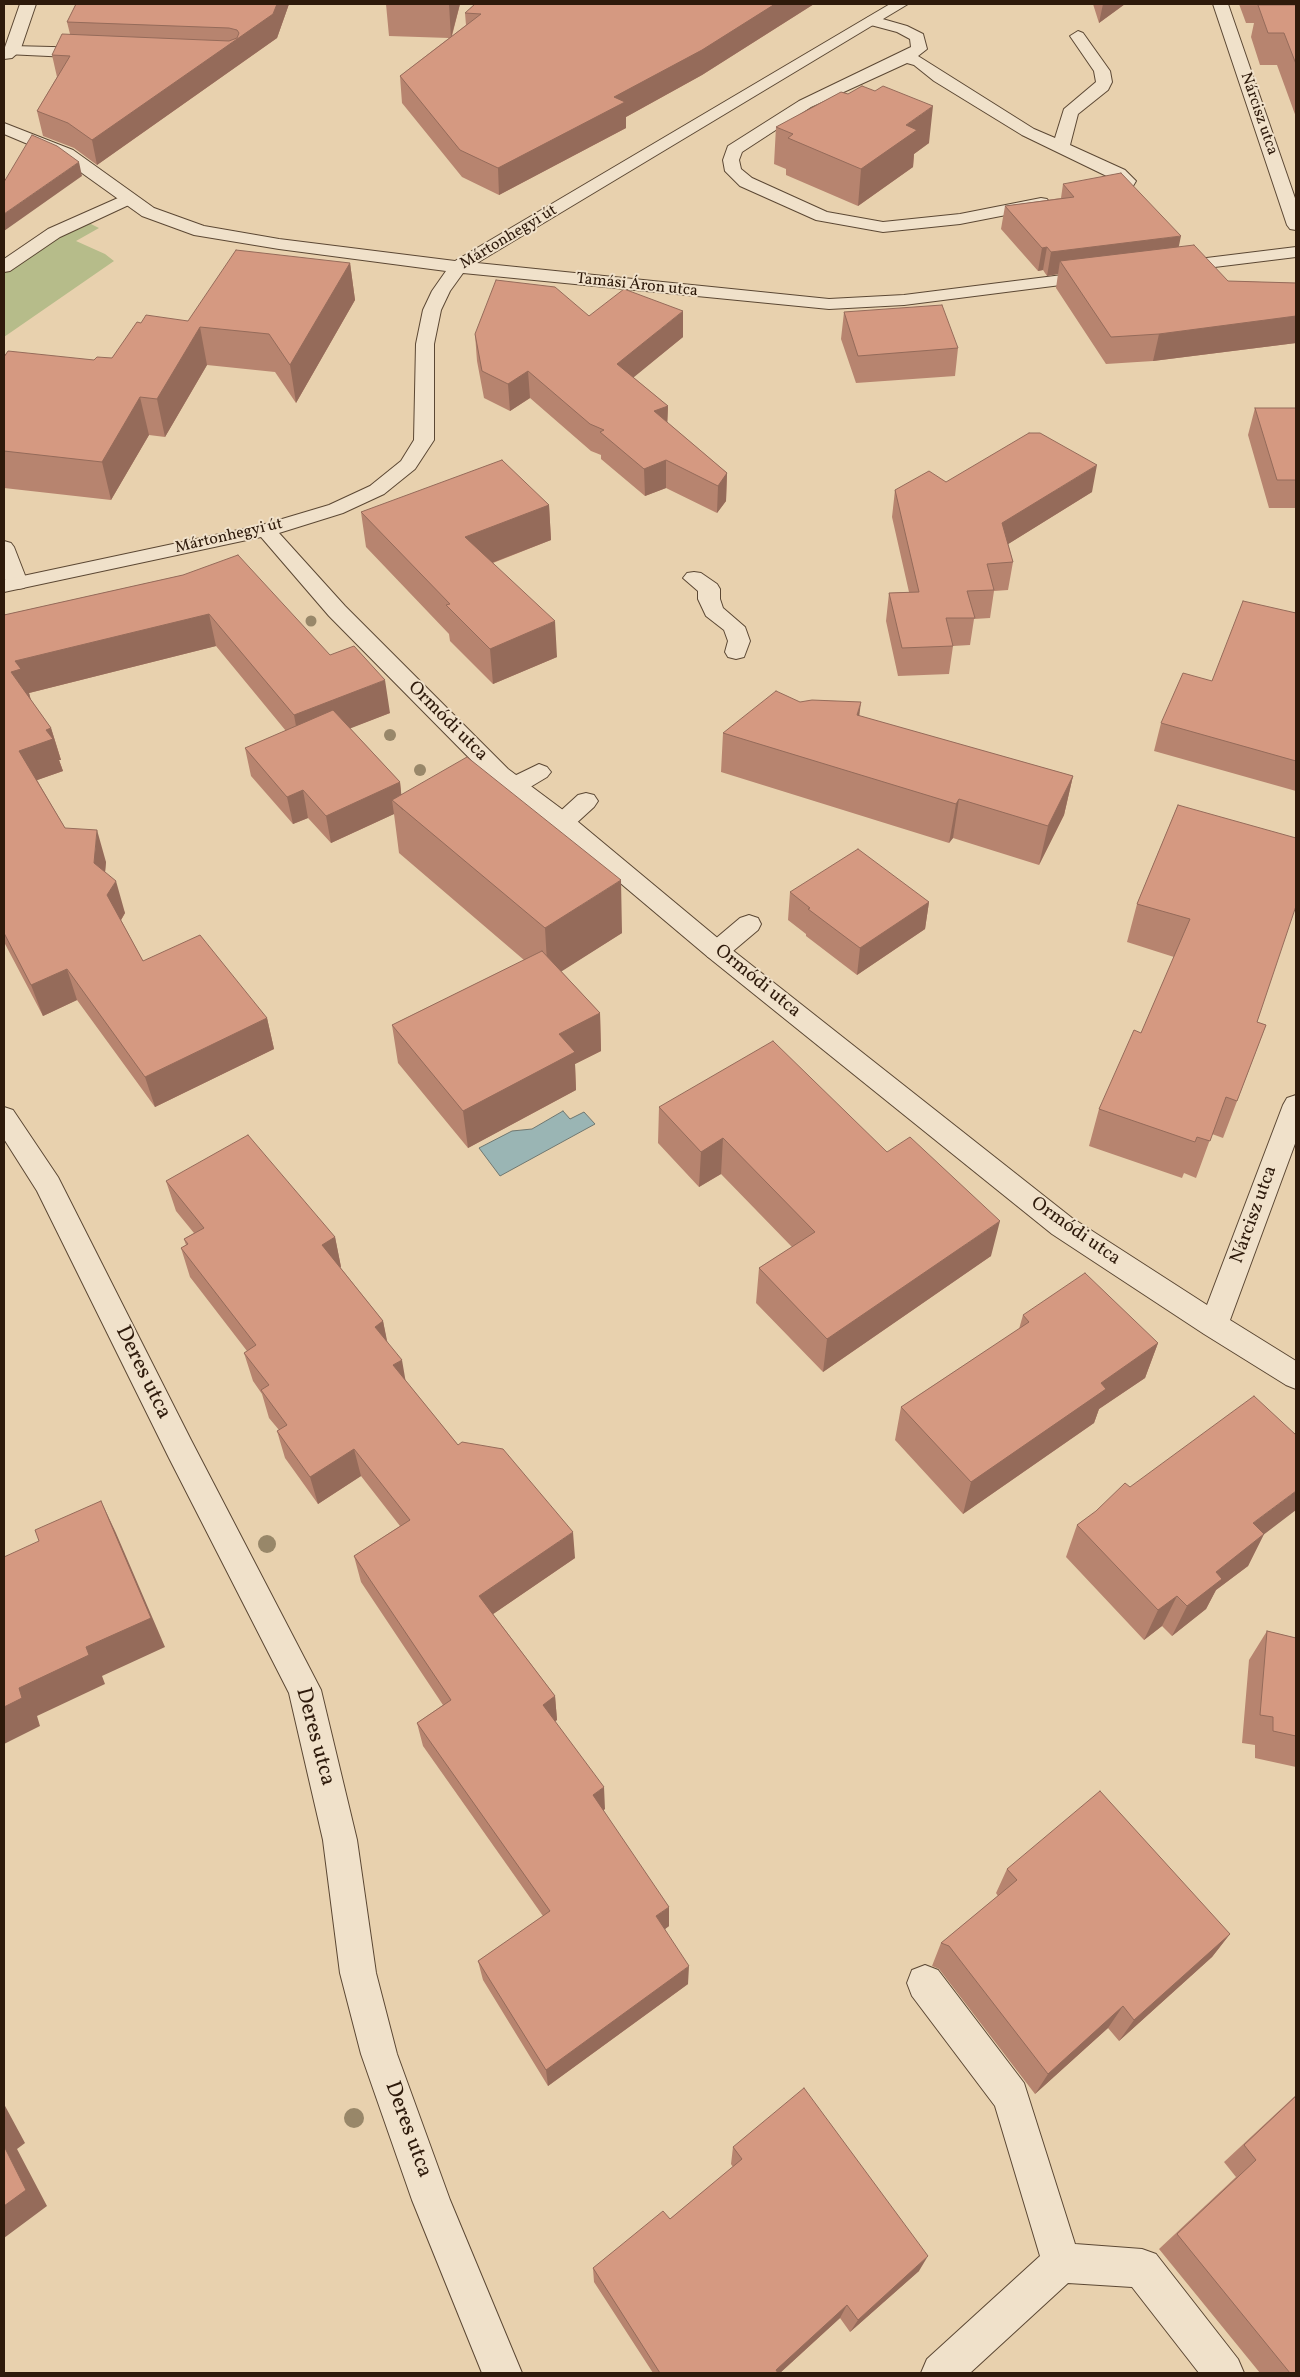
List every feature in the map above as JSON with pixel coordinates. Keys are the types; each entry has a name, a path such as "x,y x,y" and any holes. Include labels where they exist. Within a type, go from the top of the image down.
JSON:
{"street":[{"path":"28,4 9,53 106,54"},
{"name":"Mártonhegyi út","path":"10,584 266,530 336,509 377,490 408,465 424,440 425,344 432,310 458,267 900,4"},
{"name":"Nárcisz utca","path":"1220,4 1296,225"},
{"path":"872,21 902,29 918,37 919,49 906,57 805,104 734,150 731,160 733,171 746,182 822,216 883,227 960,219 1053,201"},
{"path":"1229,30 1248,30"},
{"path":"1061,147 1070,112 1102,88 1104,82 1102,70 1078,36"},
{"path":"906,57 920,62 940,78 1028,132 1119,174 1128,181 1124,187 1094,194"},
{"path":"842,87 859,96"},
{"name":"Tamási Áron utca","path":"4,128 67,154 127,199 148,212 200,231 458,267 829,304 904,300 1110,274"},
{"path":"4,267 54,233 127,199"},
{"path":"1159,268 1296,252"},
{"name":"Ormódi utca","path":"266,530 344,618 456,733 514,786 563,822 717,951 1062,1226 1214,1326 1296,1376"},
{"path":"4,547 10,584"},
{"path":"694,578 709,589 709,599 714,611 734,627 739,641 736,652"},
{"path":"514,786 539,772"},
{"path":"563,822 586,801"},
{"path":"717,951 750,924"},
{"name":"Nárcisz utca","path":"1214,1326 1296,1105"},
{"name":"Deres utca","path":"4,1117 48,1185 180,1449 305,1690 340,1840 358,1973 379,2054 431,2200 502,2373"},
{"path":"924,1983 1011,2096 1061,2263"},
{"path":"942,2373 1061,2263 1142,2268 1224,2373"}],"green space":[{"path":"89,223 99,228 76,241 105,254 114,261 4,337 4,273 27,255 57,237"}],"water":[{"path":"563,1111 570,1119 584,1112 595,1124 500,1176 479,1148 512,1131 532,1129"}],"building":[{"path":"76,4 277,4 273,14 92,140 68,123 37,111 70,56 52,55 62,34 229,41 237,38 239,33 237,30 229,28 67,22"},
{"path":"475,4 775,4 702,50 614,97 625,102 498,168 460,150 400,76 481,14 465,13"},
{"path":"1258,5 1296,5 1296,64 1284,33 1268,33"},
{"path":"862,86 875,91 883,86 933,106 906,125 917,130 861,169 788,138 793,134 776,127 841,92 848,94"},
{"path":"32,135 57,146 79,162 4,214 4,182"},
{"path":"1121,173 1181,236 1051,252 1047,247 1042,248 1005,206 1074,197 1063,184"},
{"path":"1194,245 1228,281 1296,283 1296,316 1159,334 1111,337 1060,261"},
{"path":"236,250 350,263 290,365 269,334 200,327 157,399 140,397 102,462 4,451 4,357 8,351 94,360 97,357 112,358 137,322 141,323 146,315 188,321"},
{"path":"496,280 555,287 589,316 624,289 683,311 617,364 668,406 654,411 727,473 718,486 666,460 644,469 600,432 604,430 590,424 528,371 508,384 482,371 475,334"},
{"path":"942,305 958,348 858,356 844,312"},
{"path":"1255,408 1296,408 1296,480 1277,480"},
{"path":"1029,433 1040,433 1097,465 1002,523 1013,562 987,564 994,590 967,591 975,618 946,618 953,646 902,648 889,593 919,592 895,490 929,471 946,482"},
{"path":"502,460 549,505 465,537 555,621 490,649 446,605 450,604 361,512"},
{"path":"238,555 330,655 354,646 385,680 294,715 209,614 15,661 21,669 11,672 51,728 46,730 53,739 19,751 65,828 97,830 94,863 116,881 107,895 143,961 200,935 267,1018 145,1077 67,969 31,985 4,933 4,615 183,575"},
{"path":"1243,601 1296,613 1296,761 1161,723 1183,673 1212,681"},
{"path":"776,691 800,702 812,700 861,702 857,715 1073,776 1048,826 959,799 956,804 723,733"},
{"path":"333,710 400,782 326,816 303,790 287,797 245,748"},
{"path":"467,757 621,880 545,928 392,800"},
{"path":"1178,805 1296,838 1296,906 1257,1022 1266,1025 1237,1101 1226,1097 1210,1141 1197,1137 1195,1142 1099,1109 1134,1030 1141,1033 1190,919 1137,904"},
{"path":"858,849 929,902 860,948 808,909 810,908 790,892"},
{"path":"542,951 600,1013 559,1034 575,1052 463,1111 392,1025"},
{"path":"773,1041 887,1152 910,1137 1000,1221 827,1339 759,1268 815,1232 723,1138 701,1152 659,1107"},
{"path":"248,1135 335,1237 322,1245 383,1321 375,1327 402,1360 393,1365 458,1445 462,1442 503,1449 573,1532 479,1596 555,1696 543,1705 604,1787 593,1795 669,1907 656,1916 689,1966 546,2070 478,1961 550,1911 417,1723 451,1700 354,1556 410,1520 354,1449 310,1477 277,1431 287,1425 261,1390 269,1385 244,1353 256,1345 181,1248 188,1244 184,1239 204,1228 166,1181"},
{"path":"1085,1273 1158,1343 1101,1383 1106,1389 971,1482 901,1407 1029,1322 1023,1315"},
{"path":"1254,1396 1296,1435 1296,1491 1253,1523 1264,1534 1216,1572 1222,1579 1187,1606 1177,1596 1158,1610 1077,1525 1096,1511 1125,1483 1130,1487"},
{"path":"101,1501 151,1618 86,1647 89,1655 19,1688 22,1698 4,1707 4,1557 39,1541 35,1530"},
{"path":"1267,1631 1296,1638 1296,1736 1273,1731 1273,1717 1260,1715"},
{"path":"1100,1791 1230,1934 1134,2020 1123,2006 1048,2074 949,1946 941,1943 1017,1880 1007,1869"},
{"path":"804,2088 928,2256 858,2320 847,2305 776,2370 778,2373 660,2373 593,2268 663,2211 670,2219 742,2159 733,2147"},
{"path":"1296,2096 1296,2373 1290,2373 1177,2234 1256,2160 1244,2145"},
{"path":"4,2146 26,2190 4,2206"}]}
